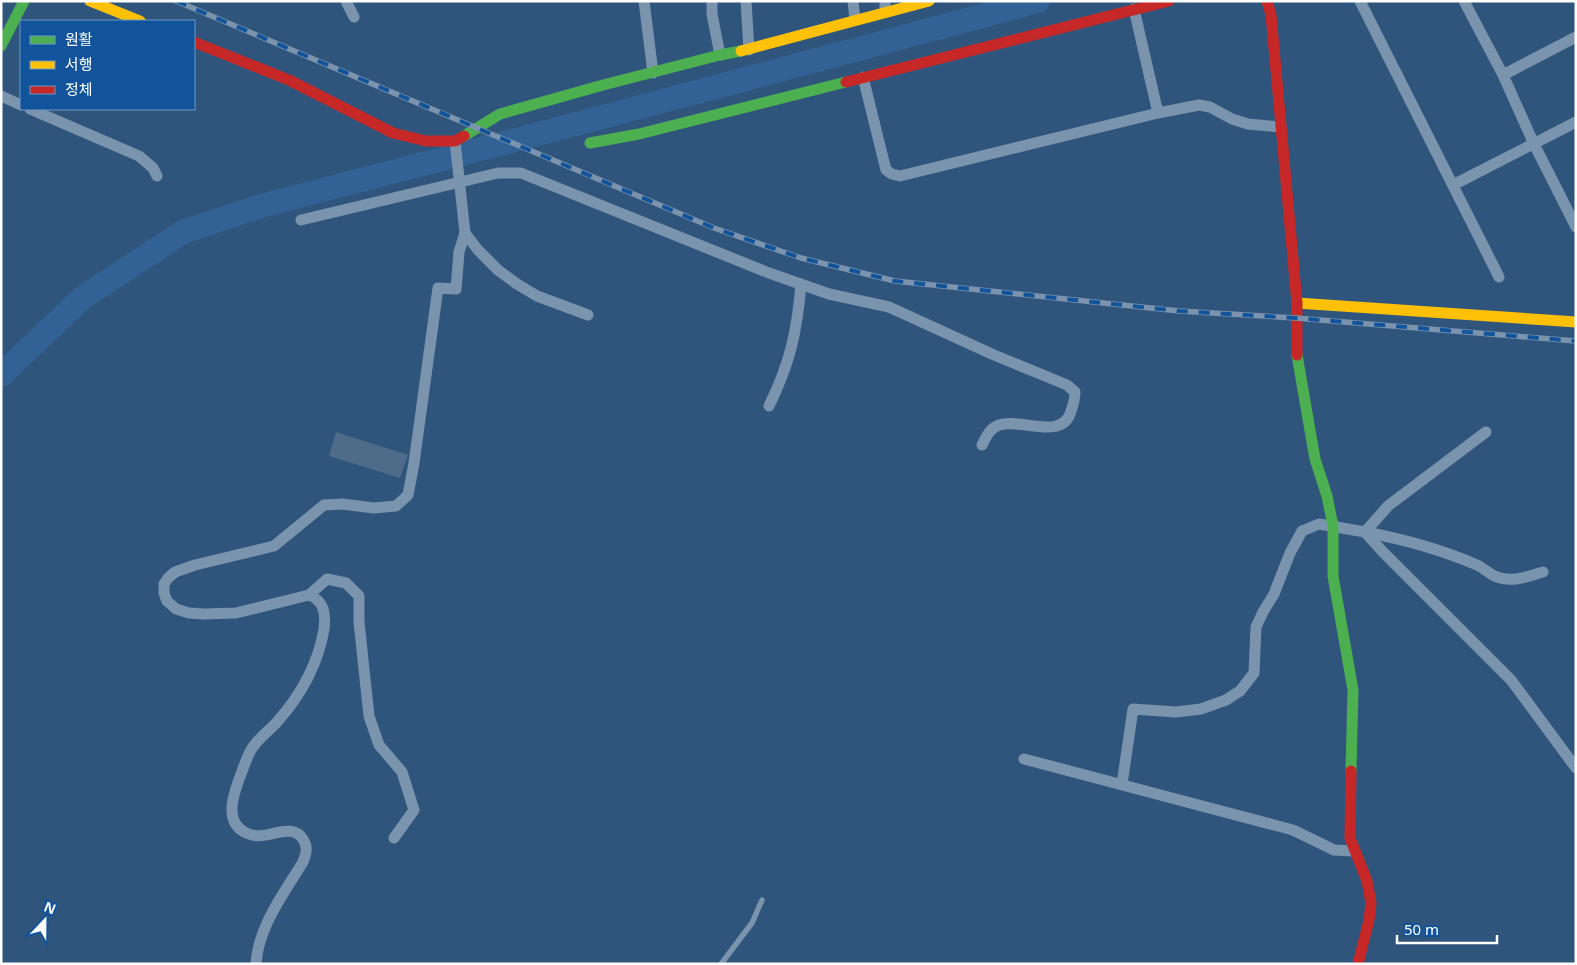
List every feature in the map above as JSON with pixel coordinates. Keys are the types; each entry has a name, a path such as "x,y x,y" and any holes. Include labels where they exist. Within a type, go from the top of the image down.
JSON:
{"street":[{"path":"1,46 24,1"},
{"path":"90,1 138,20"},
{"path":"346,1 354,18"},
{"path":"644,1 653,73"},
{"path":"712,1 712,14 720,55"},
{"path":"746,1 749,50"},
{"path":"853,1 855,20"},
{"path":"195,42 289,80 393,133 456,146 500,114 720,55 749,50 855,20 885,6 929,1"},
{"path":"590,143 639,134 1134,8 1169,1"},
{"path":"1267,1 1271,15 1297,303 1297,354 1315,460 1327,496 1333,526 1333,576 1348,655 1352,690 1350,838 1353,851 1372,897 1358,964"},
{"path":"1360,1 1499,277"},
{"path":"1464,1 1503,75 1534,144 1576,227"},
{"path":"1134,8 1158,113"},
{"path":"1503,75 1576,37"},
{"path":"863,77 886,170 900,176 1158,113 1199,105 1210,107 1232,119 1248,124 1281,127"},
{"path":"1,96 20,105"},
{"path":"32,110 139,156 153,168 157,176"},
{"path":"1453,185 1576,122"},
{"path":"394,838 414,810 402,772 379,745 369,716 359,622 359,596 346,583 327,579 309,595 236,613 204,614 189,613 176,609 167,601 164,593 164,584 175,572 195,565 274,546 324,505 342,504 374,508 396,506 408,496 438,288 456,289 459,252 465,233 456,146"},
{"path":"301,220 459,179 498,173 520,173 769,273 829,294 889,307 994,355 1067,385 1075,392 1076,401 1068,420 1055,428 1012,424 998,425 987,434 982,445"},
{"path":"465,233 478,250 498,270 517,284 537,296 588,315"},
{"path":"769,406 792,352 798,321 801,284"},
{"path":"1297,303 1576,322"},
{"path":"1365,532 1388,506 1486,432"},
{"path":"1122,784 1133,709 1176,712 1201,709 1226,700 1240,691 1254,673 1256,627 1274,594 1290,553 1302,530 1319,524 1397,538 1479,566 1497,578 1518,580 1543,572"},
{"path":"1365,532 1382,552 1511,680 1576,768"},
{"path":"256,964 259,943 266,926 303,862 307,852 306,844 302,837 294,832 285,831 265,836 252,835 242,830 234,823 232,810 234,793 251,750 291,706 302,691 313,670 321,644 325,609 317,598 309,595"},
{"path":"1024,759 1293,830 1334,850 1353,851"}],"lane":[{"path":"721,964 752,923 762,900"}],"building":[{"path":"336,432 408,455 400,478 329,456"}],"waterway":[{"path":"1,375 82,298 183,232 261,206 1038,1"}],"railway":[{"path":"176,1 714,228 801,258 895,281 1179,311 1296,318 1576,341"}],"traffic: fast":[{"path":"1,46 24,1"},
{"path":"464,136 500,114 603,85 741,51"},
{"path":"590,143 639,134 846,82"},
{"path":"1297,355 1315,459 1327,496 1333,526 1333,576 1353,690 1351,771"}],"traffic: slow":[{"path":"90,1 138,20"},
{"path":"741,51 929,1"},
{"path":"1297,303 1576,322"}],"traffic: jam":[{"path":"846,82 1169,1"},
{"path":"1267,1 1271,15 1297,303 1297,355"},
{"path":"195,42 289,80 393,133 426,141 455,141 464,136"},
{"path":"1351,771 1350,838 1367,881 1371,903 1369,920 1358,964"}]}
